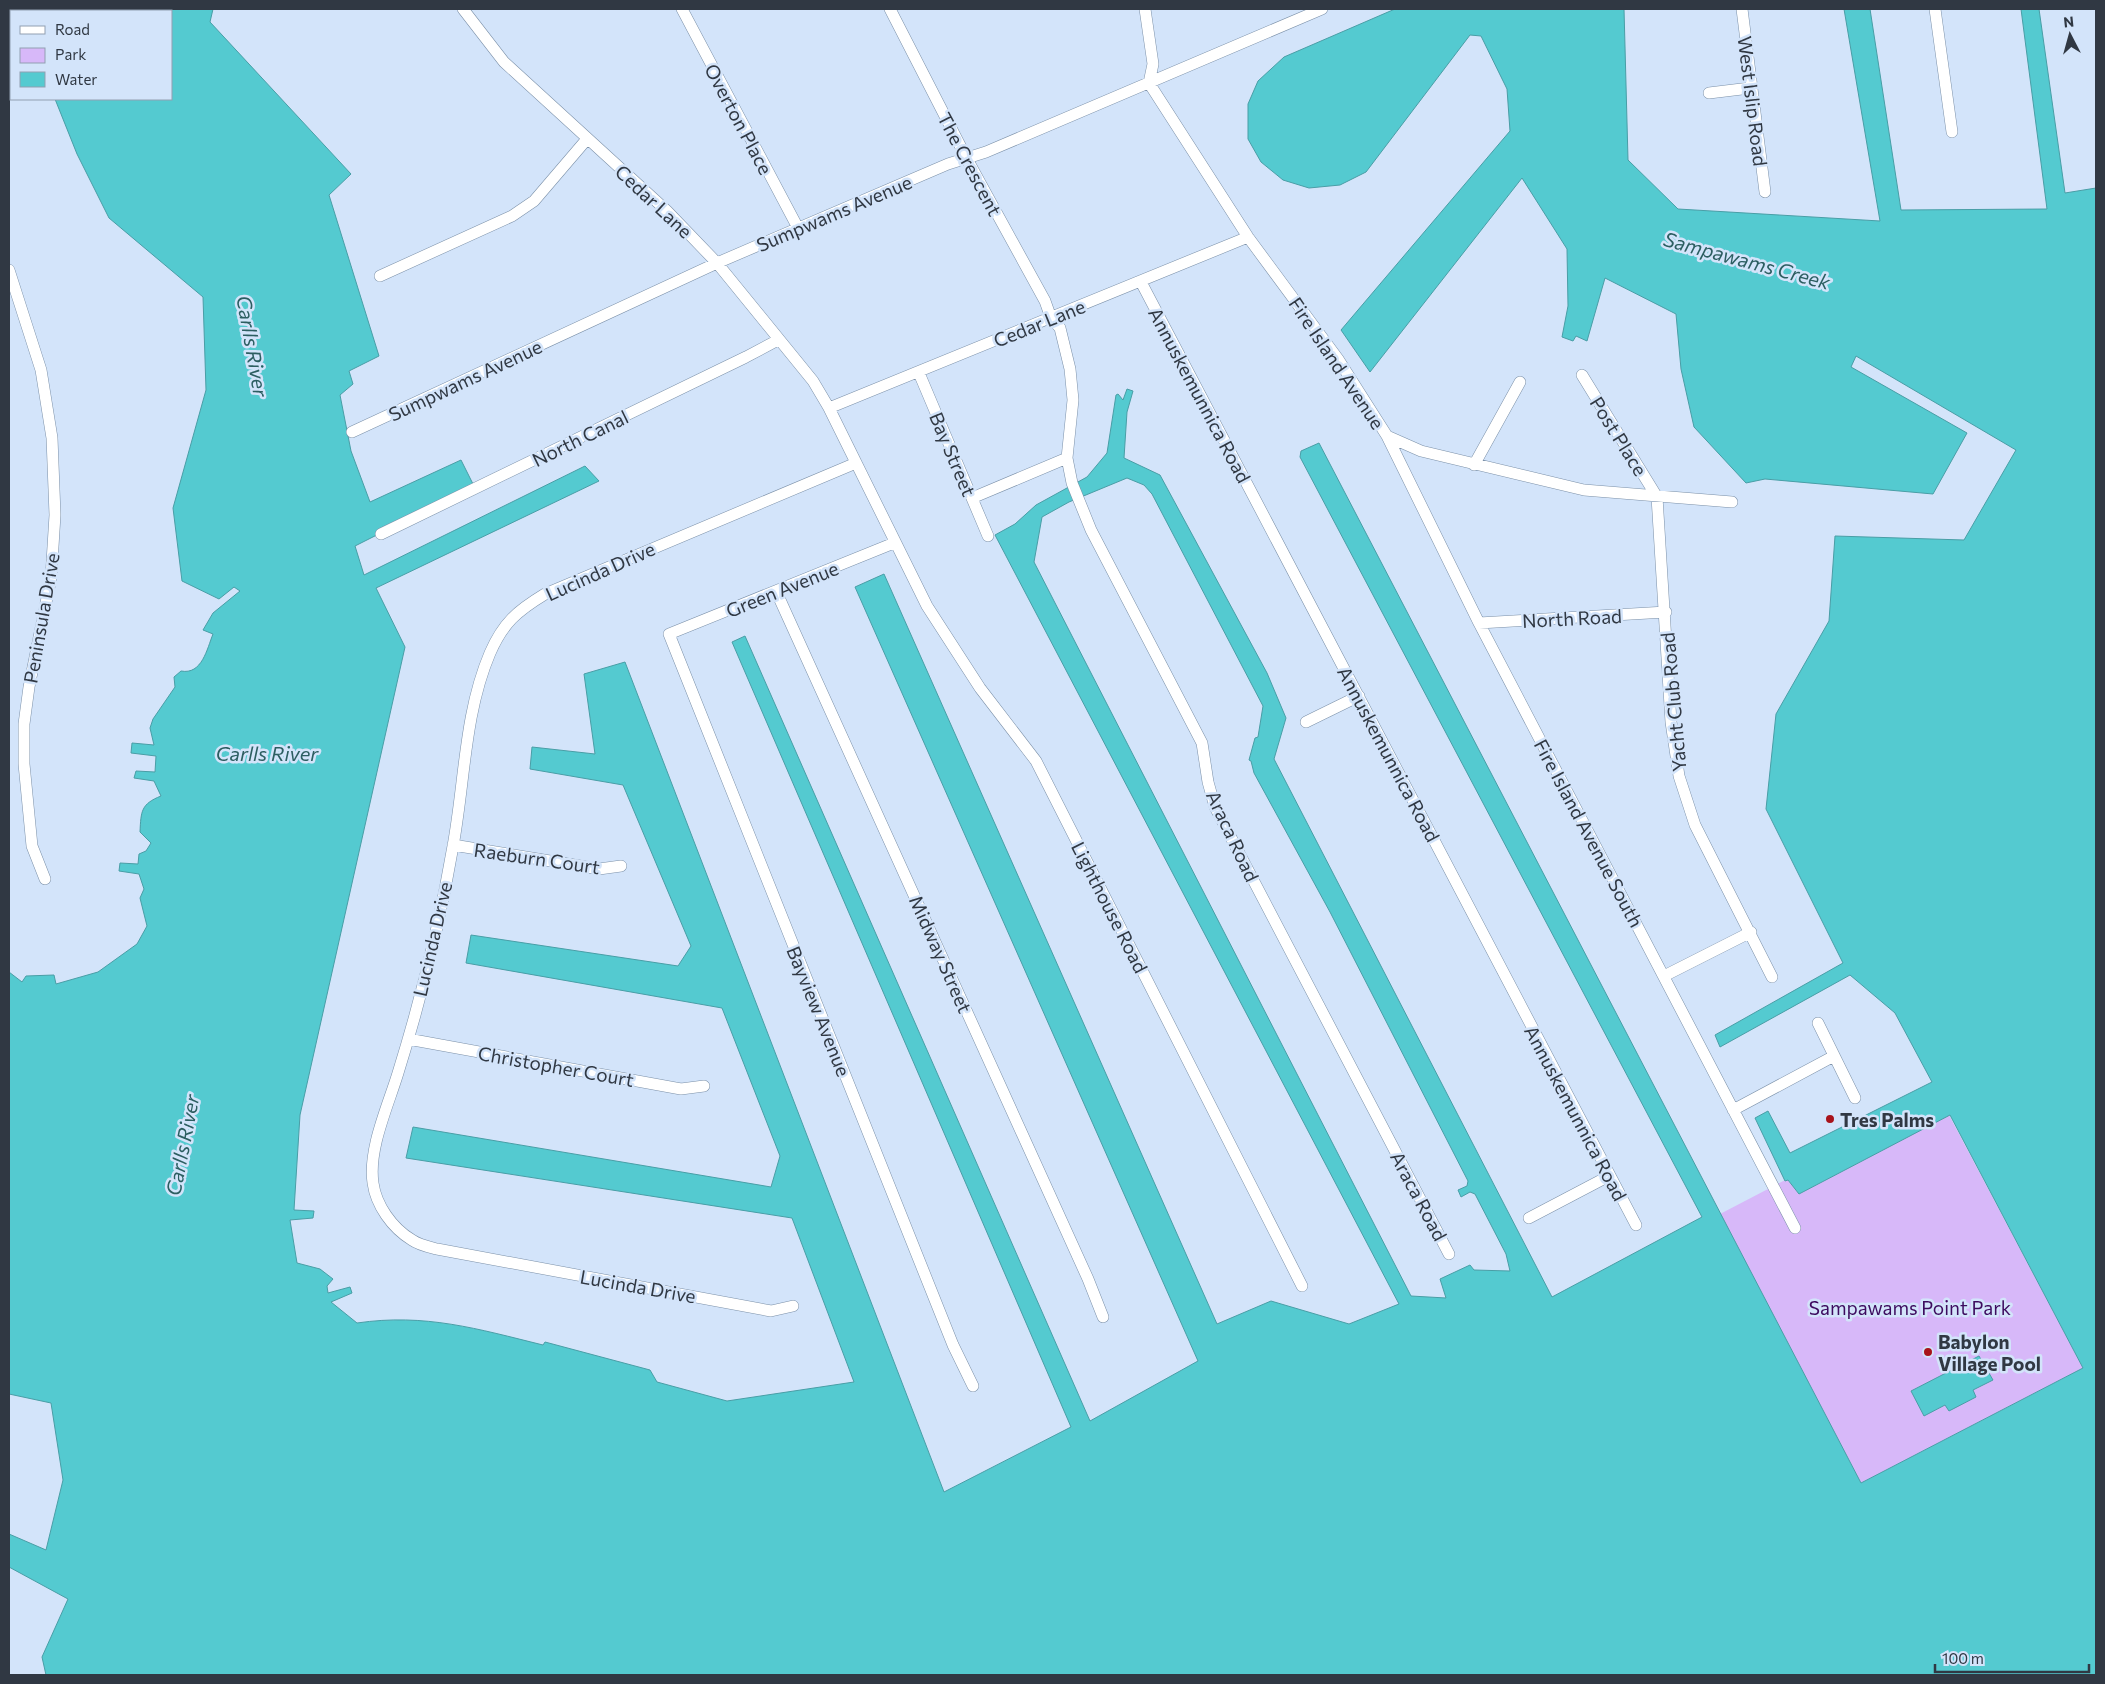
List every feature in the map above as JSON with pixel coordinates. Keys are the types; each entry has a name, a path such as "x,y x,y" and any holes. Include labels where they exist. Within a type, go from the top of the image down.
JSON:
{"street":[{"name":"Cedar Lane","path":"465,9 504,62 667,211 717,263 813,382 829,408 894,543"},
{"name":"Overton Place","path":"682,9 798,228"},
{"name":"The Crescent","path":"890,9 967,159 1045,301 1051,318"},
{"path":"1147,9 1152,64 1149,83"},
{"name":"Sumpwams Avenue","path":"352,432 717,263 948,164 967,159 1322,9"},
{"name":"West Islip Road","path":"1742,9 1750,88 1765,192"},
{"path":"1935,9 1952,132"},
{"name":"Fire Island Avenue","path":"1149,83 1248,237 1338,359 1387,436 1421,452 1584,490 1732,502"},
{"path":"1709,93 1750,88"},
{"path":"380,276 512,216 534,201 587,139"},
{"name":"Cedar Lane","path":"829,408 919,373 1248,237"},
{"name":"Peninsula Drive","path":"9,270 41,370 52,438 56,515 51,578 29,687 24,724 24,764 32,846 45,879"},
{"name":"Annuskemunnica Road","path":"1141,282 1359,696 1608,1176 1636,1225"},
{"name":"Araca Road","path":"1051,318 1060,328 1070,370 1073,400 1067,458 1078,500 1091,530 1202,743 1208,782 1215,807 1449,1254"},
{"name":"North Canal","path":"381,534 738,362 778,340"},
{"name":"Bay Street","path":"919,373 988,536"},
{"name":"Post Place","path":"1582,375 1657,496"},
{"path":"1474,465 1520,382"},
{"name":"Fire Island Avenue South","path":"1387,436 1479,623 1795,1228"},
{"path":"972,498 1067,458"},
{"name":"Lucinda Drive","path":"793,1306 772,1311 437,1249 412,1241 395,1225 379,1205 373,1183 372,1161 408,1039 453,845 469,726 478,684 490,652 504,628 519,610 545,594 856,463"},
{"name":"Yacht Club Road","path":"1657,496 1666,612 1671,722 1678,776 1695,825 1751,932 1772,977"},
{"name":"Green Avenue","path":"669,634 894,543"},
{"name":"Lighthouse Road","path":"894,543 927,606 955,651 1036,761 1302,1286"},
{"name":"Midway Street","path":"776,591 1088,1278 1103,1317"},
{"name":"North Road","path":"1479,623 1666,612"},
{"name":"Bayview Avenue","path":"669,634 949,1336 973,1386"},
{"path":"1306,722 1359,696"},
{"name":"Raeburn Court","path":"453,845 599,870 621,866"},
{"path":"1664,976 1751,932"},
{"path":"1818,1023 1855,1098"},
{"name":"Christopher Court","path":"408,1039 682,1089 704,1086"},
{"path":"1733,1110 1834,1056"},
{"path":"1529,1218 1608,1176"}],"green space":[{"name":"Sampawams Point Park","path":"1949,1115 2083,1368 1861,1483 1720,1214 1787,1179 1799,1194"}],"water":[{"path":"53,9 213,9 210,22 351,174 329,195 379,356 349,371 353,384 340,395 351,451 370,502 461,460 474,486 355,546 364,575 585,466 599,481 376,588 405,647 300,1115 294,1210 314,1211 313,1218 290,1220 297,1263 320,1269 333,1279 327,1286 328,1293 350,1287 352,1293 331,1302 357,1323 382,1320 429,1321 474,1328 543,1345 545,1342 650,1370 657,1382 727,1401 854,1382 792,1218 406,1158 413,1127 771,1187 780,1156 722,1008 466,963 471,935 678,966 691,946 623,785 530,769 532,747 595,754 584,674 625,662 944,1492 1071,1427 732,642 745,636 1090,1421 1198,1361 855,587 884,574 1217,1324 1271,1301 1349,1324 1399,1304 995,535 1015,524 1036,505 1087,477 1107,453 1116,395 1118,394 1123,400 1127,389 1133,391 1127,412 1124,458 1160,475 1267,673 1286,718 1274,759 1552,1297 1702,1217 1300,457 1301,451 1319,443 1861,1483 2083,1368 1950,1115 1799,1194 1788,1180 1785,1181 1755,1118 1768,1111 1790,1153 1932,1082 1895,1013 1850,975 1720,1047 1715,1035 1843,963 1766,809 1776,714 1829,621 1835,536 1964,540 2016,450 1856,356 1851,367 1967,433 1933,494 1765,479 1746,483 1694,427 1681,369 1676,314 1605,278 1587,341 1576,336 1573,341 1562,337 1568,306 1567,249 1522,178 1370,372 1341,330 1510,131 1507,89 1481,36 1470,35 1366,172 1340,185 1309,188 1283,180 1261,162 1248,139 1248,104 1258,81 1284,57 1395,9 1624,9 1628,160 1678,209 1880,221 1844,9 1870,9 1901,210 2047,209 2021,9 2039,9 2065,193 2096,188 2096,1675 46,1675 42,1657 68,1599 9,1567 9,1534 46,1550 63,1480 51,1403 9,1394 9,972 22,982 26,976 54,975 56,984 98,972 137,944 147,926 140,898 144,889 139,874 119,871 120,863 138,864 139,854 146,851 151,843 140,832 142,813 149,802 161,796 154,781 134,778 136,771 155,772 156,756 131,753 132,743 154,745 150,728 153,719 175,687 174,677 181,671 194,669 203,660 213,634 203,630 213,613 240,591 234,587 219,599 182,581 173,508 206,390 203,297 109,218 77,154 55,100 172,100 172,10","holes":["1127,478 1144,485 1152,494 1263,706 1258,737 1255,738 1249,760 1251,761 1254,773 1330,912 1468,1181 1467,1186 1458,1190 1461,1197 1470,1192 1475,1194 1506,1254 1510,1271 1474,1270 1470,1265 1440,1279 1446,1298 1411,1296 1034,562 1042,517 1069,502"]},
{"path":"1979,1356 1993,1380 1973,1390 1976,1397 1949,1411 1945,1405 1924,1416 1911,1391"}],"place":[{"name":"Tres Palms","path":"1830,1119"},
{"name":"Babylon Village Pool","path":"1928,1352"}],"water label":[{"name":"Sampawams Creek","path":"1747,260"},
{"name":"Carlls River","path":"253,346"},
{"name":"Carlls River","path":"267,753"},
{"name":"Carlls River","path":"182,1145"}]}
